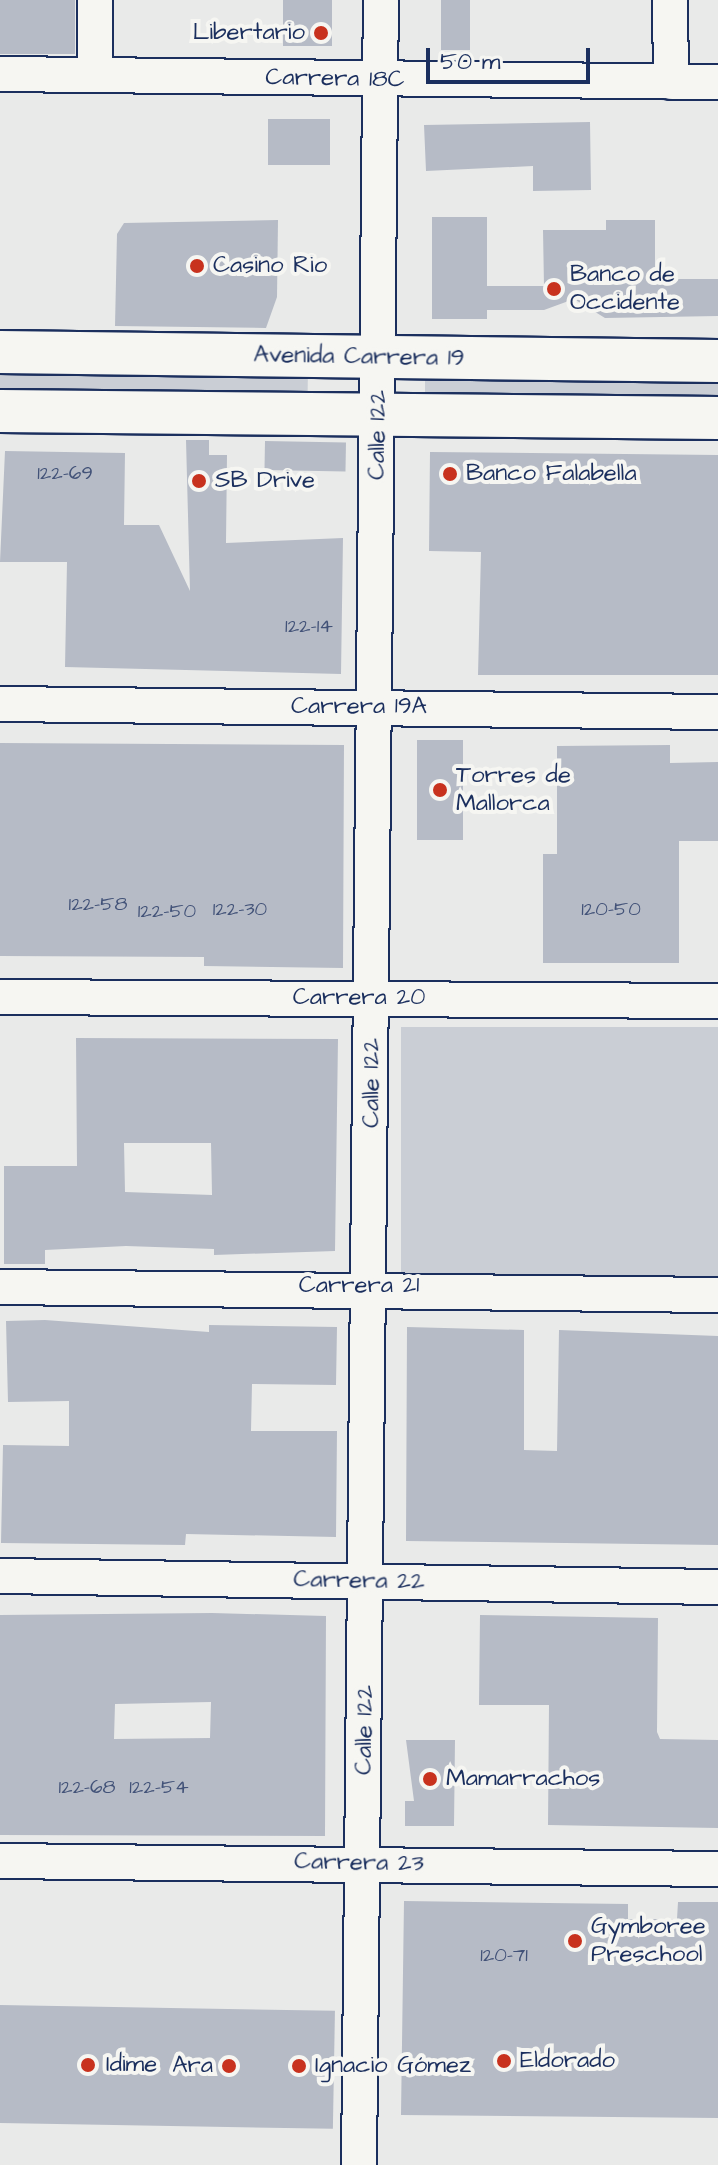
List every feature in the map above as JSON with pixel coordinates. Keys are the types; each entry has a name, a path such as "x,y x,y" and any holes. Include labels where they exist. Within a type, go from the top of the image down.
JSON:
{"main road":[{"name":"Avenida Carrera 19","path":"0,352 718,361"},
{"path":"0,411 718,418"}],"street":[{"path":"95,0 95,75"},
{"name":"Calle 122","path":"359,2165 371,1286 381,0"},
{"path":"670,0 671,82"},
{"name":"Carrera 18C","path":"0,74 718,82"},
{"name":"Carrera 19A","path":"0,704 718,712"},
{"name":"Carrera 20","path":"0,997 718,1001"},
{"name":"Carrera 21","path":"0,1287 371,1286 718,1295"},
{"name":"Carrera 22","path":"0,1576 718,1587"},
{"name":"Carrera 23","path":"0,1861 718,1869"}],"shaded area":[{"path":"0,367 308,372 307,404 0,399"},
{"path":"425,372 718,372 718,403 425,403"},
{"path":"401,1027 718,1027 718,1277 401,1277"}],"building":[{"path":"0,0 75,0 75,54 0,54"},
{"path":"283,0 332,0 332,46 283,46"},
{"path":"441,0 470,0 470,50 441,50"},
{"path":"268,119 330,119 330,165 268,165"},
{"path":"590,122 591,190 533,191 533,166 426,171 424,125"},
{"path":"432,217 487,217 487,286 544,286 543,230 606,230 606,220 655,220 655,279 718,279 718,316 605,318 574,299 544,310 487,310 487,319 432,319"},
{"name":"Casino Rio","path":"278,220 277,297 266,328 115,326 117,234 124,223"},
{"path":"186,440 209,440 209,455 227,455 226,543 343,538 341,674 65,667 67,562 0,562 5,451 125,453 124,525 159,525 190,591"},
{"path":"265,441 346,442 345,471 264,470"},
{"path":"430,452 718,455 718,675 478,675 481,552 429,551"},
{"name":"Torres de Mallorca","path":"417,740 463,740 463,840 417,840"},
{"path":"0,743 344,745 343,968 204,966 204,957 0,956"},
{"path":"670,745 670,763 718,762 718,841 679,841 679,963 543,963 543,854 557,854 557,746"},
{"path":"76,1038 338,1039 335,1251 214,1255 214,1249 126,1246 45,1250 45,1264 4,1264 4,1166 77,1166","holes":["124,1143 211,1143 212,1195 125,1192"]},
{"path":"45,1320 209,1332 209,1325 337,1327 336,1385 252,1384 251,1431 337,1431 336,1537 186,1534 185,1545 1,1543 3,1445 69,1446 69,1401 8,1402 6,1321"},
{"path":"407,1327 524,1330 524,1450 557,1451 559,1330 718,1336 718,1545 406,1541"},
{"path":"212,1613 326,1616 325,1836 0,1835 0,1615","holes":["211,1702 210,1738 114,1739 115,1704"]},
{"path":"480,1615 658,1618 657,1732 660,1739 718,1740 718,1828 548,1825 549,1705 479,1705"},
{"name":"Mamarrachos","path":"406,1740 455,1740 454,1826 405,1826 405,1801 414,1801"},
{"path":"404,1901 628,1904 628,1919 677,1919 678,1902 718,1902 718,2118 401,2115"},
{"path":"0,2005 335,2011 333,2129 0,2123"}],"place":[{"name":"Libertario","path":"321,33"},
{"name":"Casino Rio","path":"197,266"},
{"name":"Banco de Occidente","path":"554,289"},
{"name":"Banco Falabella","path":"450,474"},
{"name":"SB Drive","path":"199,481"},
{"name":"Torres de Mallorca","path":"440,790"},
{"name":"Mamarrachos","path":"430,1779"},
{"name":"Gymboree Preschool","path":"575,1941"},
{"name":"Eldorado","path":"504,2061"},
{"name":"Idime","path":"88,2065"},
{"name":"Ara","path":"229,2066"},
{"name":"Ignacio Gómez","path":"299,2066"}]}
